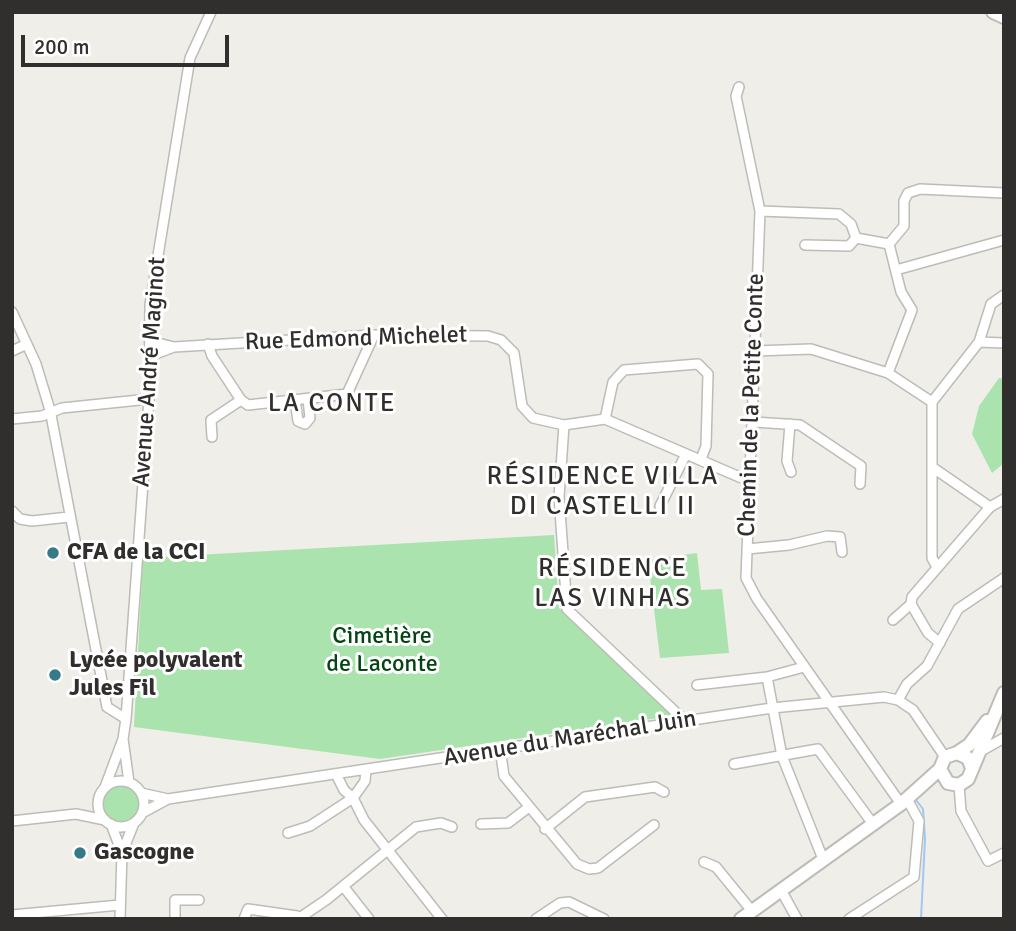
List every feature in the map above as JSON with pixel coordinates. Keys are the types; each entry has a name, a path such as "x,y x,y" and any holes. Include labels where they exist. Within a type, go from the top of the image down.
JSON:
{"main road":[{"path":"993,12 1004,17"},
{"path":"947,765 959,785 968,779 1000,710 1004,693"},
{"path":"746,915 923,786 969,745 1000,710"},
{"path":"947,765 968,758 972,768"}],"street":[{"name":"Avenue André Maginot","path":"106,787 123,739 126,719 149,399 150,305 157,253 190,58 211,12"},
{"name":"Chemin de la Petite Conte","path":"739,87 736,96 760,211 754,422 744,569 748,585 804,667 919,821 914,877 849,919"},
{"path":"889,244 904,226 904,201 908,193 920,189 1004,193"},
{"path":"760,211 839,214 851,224 856,238"},
{"path":"856,238 889,244"},
{"path":"806,245 849,246 856,238"},
{"path":"896,270 1004,240"},
{"path":"888,373 912,310 902,296 889,244"},
{"path":"937,567 932,558 932,402 979,342 991,304 1004,295"},
{"path":"12,312 27,344 50,410 69,517 110,712 126,719"},
{"name":"Rue Edmond Michelet","path":"150,341 163,348 374,335 488,336 500,340 514,353 522,406 527,413 544,422 564,425"},
{"path":"208,344 212,356 241,400 248,405 347,394 374,335"},
{"path":"979,342 1004,343"},
{"path":"12,351 27,344"},
{"path":"150,356 163,348"},
{"path":"755,351 810,349 888,373 932,402"},
{"path":"605,419 613,382 624,370 698,364 708,374 706,446 701,459"},
{"path":"12,419 42,416 50,410 149,399"},
{"path":"295,400 298,421 305,424 310,418 308,399"},
{"path":"212,437 211,420 216,414 241,400"},
{"path":"685,722 567,608 559,484 564,425 605,419 751,482"},
{"path":"754,422 800,425 861,466 860,484"},
{"path":"790,424 787,461 791,472"},
{"path":"660,506 686,454"},
{"path":"932,467 990,507"},
{"path":"940,643 929,633 911,604 912,597 990,507 1004,499"},
{"path":"12,511 20,519 32,521 69,517"},
{"path":"747,550 789,545 827,536 840,537 842,552"},
{"path":"947,765 913,710 898,700 907,684 927,666 958,609 1004,578"},
{"path":"893,620 911,604"},
{"path":"697,685 767,677 804,667"},
{"path":"767,677 782,756 823,859"},
{"name":"Avenue du Maréchal Juin","path":"142,813 167,799 500,748 828,700 884,697 898,700"},
{"path":"981,751 1004,738"},
{"name":"Avenue André Maginot","path":"123,739 129,782"},
{"path":"500,748 504,776 545,829 577,864 589,869 598,868 654,825"},
{"path":"734,764 818,749 873,824"},
{"path":"288,833 310,826 353,798 365,781 366,769"},
{"path":"336,774 344,790 353,798 356,809 442,919"},
{"path":"76,814 99,798 106,787 113,783 129,782 141,793 144,803 142,813 134,823 122,853 120,919"},
{"path":"959,785 961,811 988,861 1004,853"},
{"path":"545,829 585,797 655,787 664,792"},
{"name":"Avenue du Maréchal Juin","path":"141,793 167,799"},
{"path":"99,798 98,806 122,853"},
{"path":"481,824 508,823 529,807"},
{"path":"12,821 76,814 127,826 134,823"},
{"path":"244,919 247,909 298,918 326,900 416,827 441,823 452,827"},
{"path":"704,862 716,867 746,915"},
{"path":"342,886 369,919"},
{"path":"781,890 797,919"},
{"path":"175,919 175,900 199,900"},
{"path":"537,919 560,902 569,902 604,919"},
{"path":"12,915 66,914 120,905"}],"green space":[{"path":"999,378 1004,379 1004,463 992,473 972,434 979,406"},
{"name":"Cimetière de Laconte","path":"554,535 559,608 661,700 672,716 380,759 134,727 143,558"},
{"path":"697,553 701,590 722,589 729,653 660,658 648,560"},
{"path":"121,786 134,791 139,804 134,817 121,822 108,817 103,804 108,791"}],"waterway":[{"path":"916,800 923,809 925,839 921,919"}],"place":[{"name":"CFA de la CCI","path":"53,553"},
{"name":"Lycée polyvalent Jules Fil","path":"55,675"},
{"name":"Gascogne","path":"80,853"}],"district":[{"name":"LA CONTE","path":"332,404"},
{"name":"RÉSIDENCE VILLA DI CASTELLI II","path":"603,492"},
{"name":"RÉSIDENCE LAS VINHAS","path":"613,584"}]}
